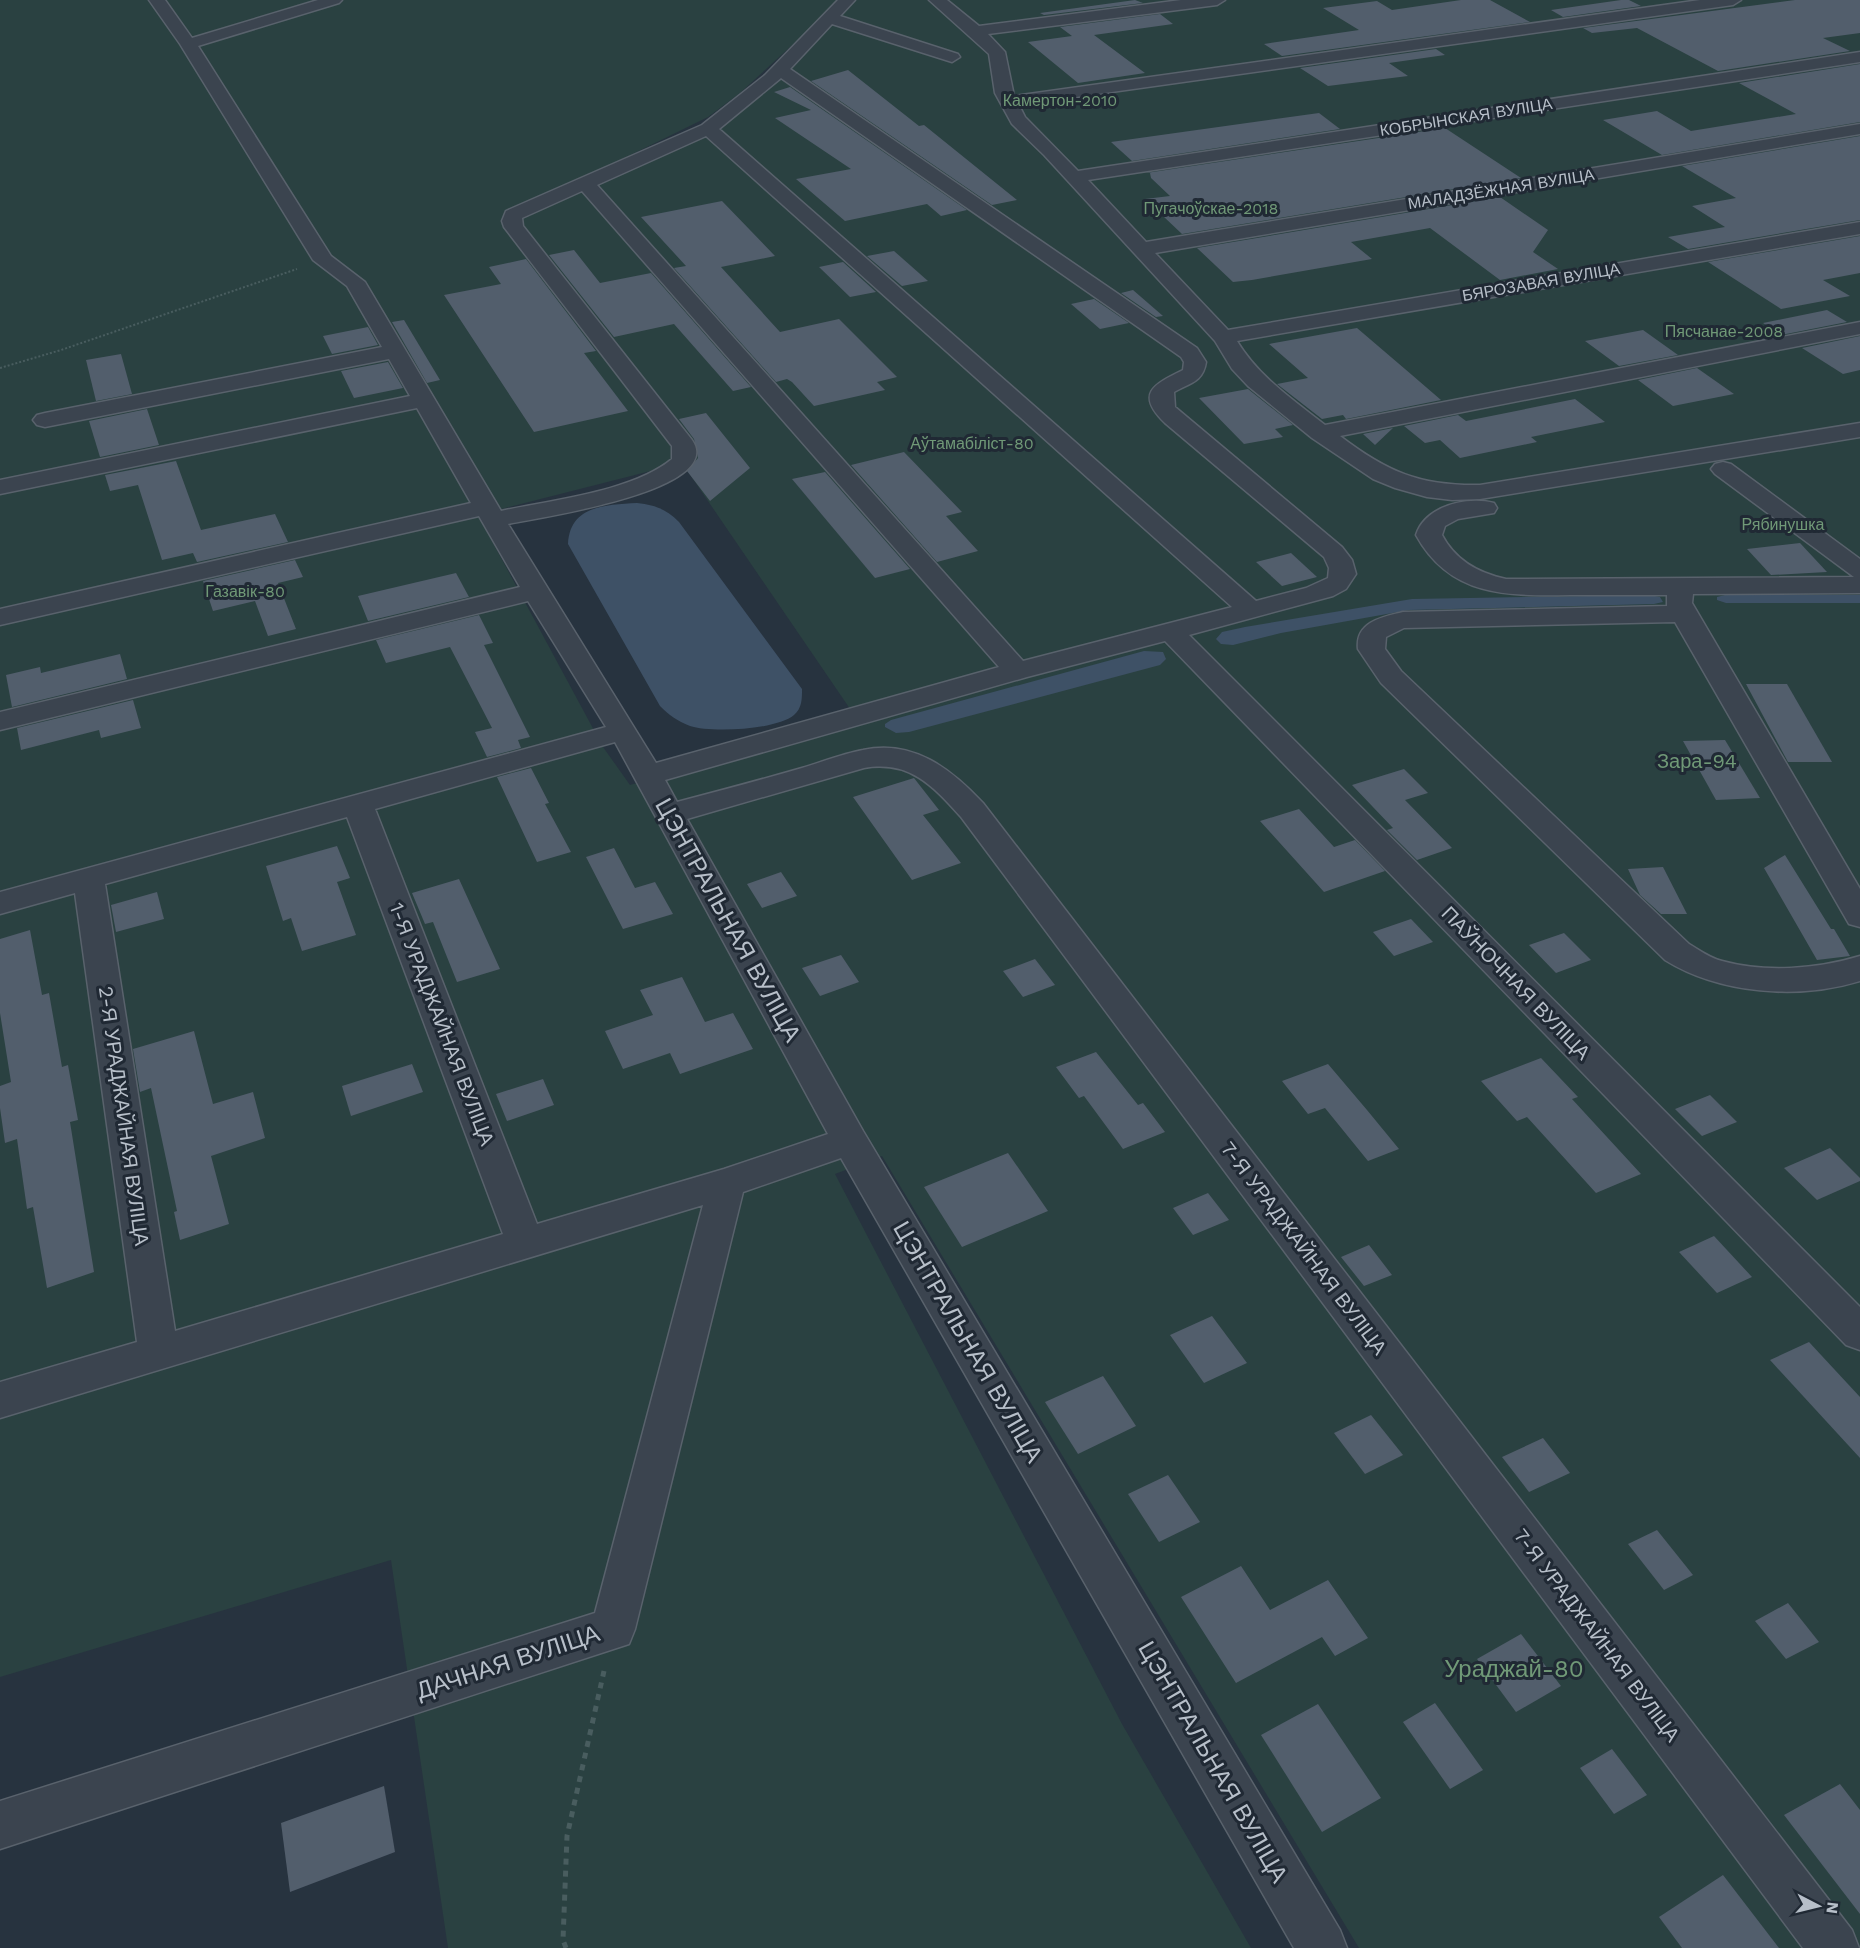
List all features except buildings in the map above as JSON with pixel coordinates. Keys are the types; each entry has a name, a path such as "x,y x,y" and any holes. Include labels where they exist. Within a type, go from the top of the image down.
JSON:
{"lane":[{"path":"157,0 188,44 323,260"},
{"path":"188,44 334,0"},
{"path":"0,617 490,514 643,485 672,473 684,459 684,445 512,221 513,215 587,185 708,129 780,70 847,0"},
{"path":"937,0 992,46 1000,58 1007,102 1018,120 1050,151 1222,337 1237,361 1252,377 1320,433 1352,456 1390,478 1426,491 1462,494 1860,430"},
{"path":"976,31 1217,0"},
{"path":"1007,102 1733,0"},
{"path":"829,18 952,57"},
{"name":"КОБРЫНСКАЯ ВУЛІЦА","path":"1072,177 1860,57"},
{"path":"648,775 1017,671 1329,590 1338,584 1343,576 1343,568 1333,552 1173,418 1162,405 1160,399 1164,388 1193,373 1195,367 1193,357 780,70"},
{"path":"708,129 1250,609"},
{"name":"МАЛАДЗЁЖНАЯ ВУЛІЦА","path":"1141,249 1860,129"},
{"path":"587,185 1017,671"},
{"name":"БЯРОЗАВАЯ ВУЛІЦА","path":"1222,337 1860,228"},
{"name":"ЦЭНТРАЛЬНАЯ ВУЛІЦА","path":"323,260 353,279 535,591 623,731 850,1141 1322,1948"},
{"path":"1320,433 1860,328"},
{"path":"45,420 397,351"},
{"path":"0,487 423,400"},
{"path":"1683,600 1520,588 1484,583 1462,572 1438,550 1429,535 1430,528 1433,522 1451,514 1860,446"},
{"path":"1724,469 1860,571"},
{"path":"1860,585 1404,620 1379,627 1372,634 1370,644 1372,654 1391,677 1677,952 1695,963 1717,971 1752,977 1822,977 1842,975 1860,968"},
{"path":"0,721 535,591"},
{"path":"1683,600 1860,916"},
{"name":"ПАЎНОЧНАЯ ВУЛІЦА","path":"1171,632 1860,1333"},
{"path":"0,903 623,731"},
{"name":"7-Я УРАДЖАЙНАЯ ВУЛІЦА","path":"670,814 822,772 869,756 907,760 932,772 954,790 979,819 1834,1948"},
{"name":"1-Я УРАДЖАЙНАЯ ВУЛІЦА","path":"358,805 526,1244"},
{"name":"2-Я УРАДЖАЙНАЯ ВУЛІЦА","path":"89,879 158,1353"},
{"path":"0,1400 727,1183 850,1141"},
{"name":"ДАЧНАЯ ВУЛІЦА","path":"0,1825 613,1629 727,1183"}],"path":[{"path":"0,368 61,350 323,260"},
{"path":"566,1948 563,1940 567,1836 613,1629"}],"green space":[{"path":"0,0 838,0 740,93 708,117 559,190 714,120 799,48 844,0 1860,0 1860,1948 1359,1948 882,1156 835,1174 1122,1724 1251,1948 448,1948 391,1560 0,1677","holes":["682,463 859,722 630,785 603,747 478,515"]}],"water":[{"path":"637,503 660,508 679,522 802,689 802,700 794,715 773,724 727,730 690,726 674,718 660,706 568,544 570,531 575,521 583,514 602,507"},
{"path":"1650,595 1660,597 1663,602 1409,610 1281,633 1233,645 1221,644 1216,639 1222,632 1245,627 1412,599"},
{"path":"1725,595 1860,595 1860,603 1726,603 1717,600 1717,597"},
{"path":"1144,651 1163,652 1166,659 1160,665 909,732 896,733 885,727 885,724 891,720"}],"park label":[{"name":"Камертон-2010","path":"1060,100"},
{"name":"Пугачоўскае-2018","path":"1211,208"},
{"name":"Пясчанае-2008","path":"1724,331"},
{"name":"Аўтамабіліст-80","path":"972,443"},
{"name":"Рябинушка","path":"1783,524"},
{"name":"Газавік-80","path":"245,591"},
{"name":"Зара-94","path":"1697,761"},
{"name":"Ураджай-80","path":"1514,1669"}]}
